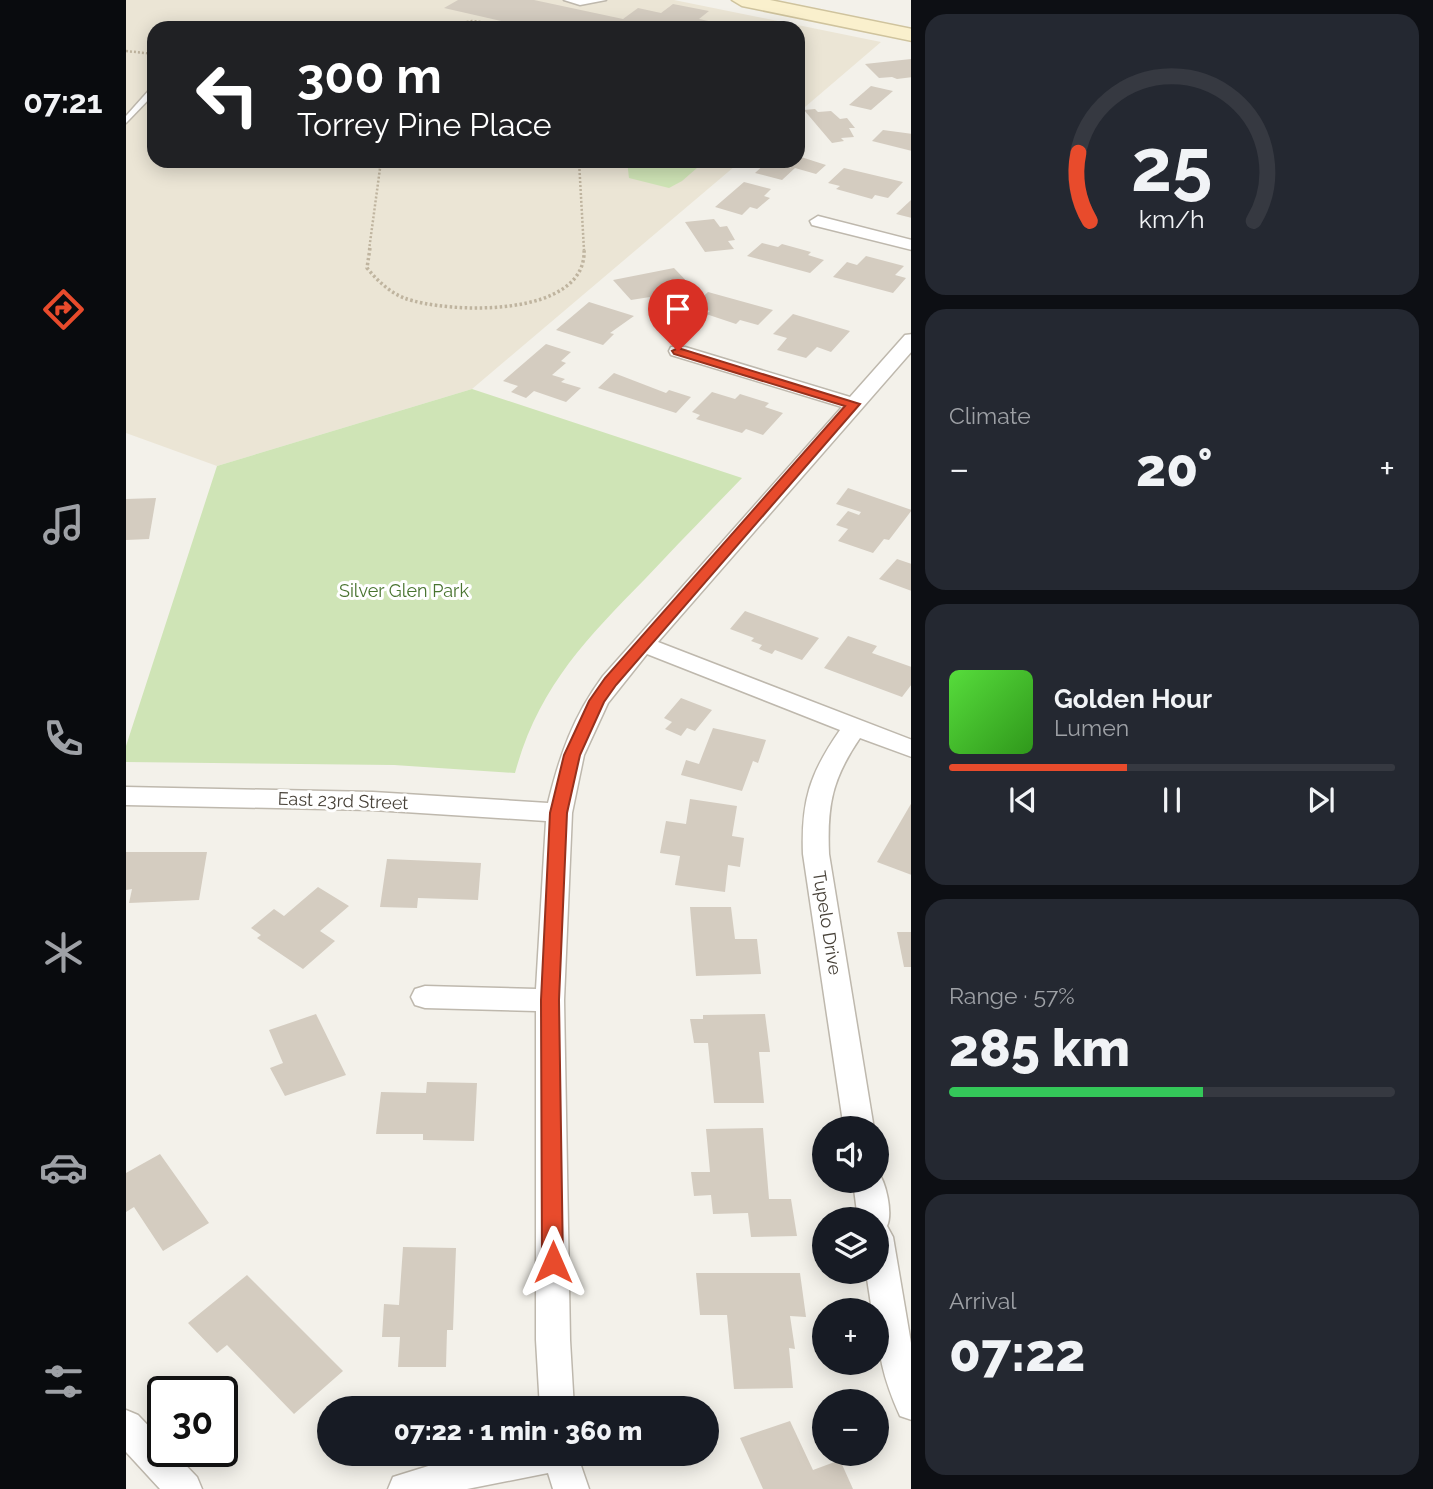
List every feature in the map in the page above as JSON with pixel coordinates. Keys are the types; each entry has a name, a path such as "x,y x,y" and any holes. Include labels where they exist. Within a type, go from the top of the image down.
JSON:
{"main road":[{"path":"742,0 911,35"}],"street":[{"path":"818,221 911,245"},
{"path":"556,1396 553,1340 550,1000 559,813 572,755 597,701 642,644 911,341"},
{"path":"678,351 853,404"},
{"path":"642,644 911,748"},
{"name":"Tupelo Drive","path":"855,727 820,783 813,814 816,854 857,1116"},
{"name":"East 23rd Street","path":"126,796 360,800 559,813"},
{"path":"425,997 550,1000"},
{"path":"884,1284 898,1370 911,1402"},
{"path":"126,1427 184,1489"},
{"path":"406,1489 460,1473 496,1466"},
{"path":"562,1466 571,1489"}],"lane":[{"path":"567,0 580,3 603,0"},
{"path":"126,121 147,98"}],"path":[{"path":"467,21 491,21"},
{"path":"126,51 147,53"},
{"path":"380,168 367,268 380,284 404,298 468,309 535,301 565,286 577,272 585,259 579,168"}],"shaded area":[{"path":"126,0 674,0 778,21 147,21 147,168 733,168 472,389 217,466 126,433"},
{"path":"805,27 881,42 805,107"}],"green space":[{"path":"628,168 697,168 669,188 629,178"},
{"name":"Silver Glen Park","path":"472,389 742,478 603,623 566,667 537,715 515,773 394,765 126,762 126,746 217,466"}],"building":[{"path":"458,0 534,0 623,19 638,8 661,13 673,4 709,11 699,19 708,21 501,21 444,8"},
{"path":"911,59 911,77 879,78 865,64"},
{"path":"871,86 893,91 871,110 849,105"},
{"path":"805,110 831,111 840,119 847,118 855,128 849,128 854,137 841,138 844,141 832,143"},
{"path":"883,130 911,134 911,151 872,141"},
{"path":"805,158 826,165 816,174 795,168 805,168"},
{"path":"760,168 795,168 782,180 755,173"},
{"path":"844,168 903,182 888,198 875,195 872,199 836,189 840,186 828,183"},
{"path":"744,182 771,189 764,196 770,198 757,209 750,207 742,215 715,207"},
{"path":"911,200 911,218 896,214"},
{"path":"714,219 720,227 727,226 735,240 728,241 734,249 705,252 685,222"},
{"path":"762,243 778,247 782,244 811,252 808,255 824,260 810,273 747,256"},
{"path":"866,256 904,266 895,275 906,278 893,293 833,277 847,262 857,265"},
{"path":"674,268 693,288 675,291 679,295 654,301 650,297 631,300 613,280"},
{"path":"708,292 773,310 758,325 740,320 736,324 706,314 710,311 693,306"},
{"path":"589,302 634,316 610,333 614,334 603,345 556,330"},
{"path":"793,314 850,331 831,352 817,347 806,358 777,350 787,338 773,334"},
{"path":"546,344 571,352 561,361 566,363 552,375 565,379 561,382 581,388 566,402 534,391 526,398 511,392 518,386 503,381"},
{"path":"614,373 666,393 669,390 691,397 676,413 598,388"},
{"path":"712,392 735,399 740,394 769,403 765,407 783,413 763,435 746,429 742,433 696,419 700,415 692,412"},
{"path":"848,488 911,511 889,540 884,539 873,553 838,541 848,529 836,525 848,511 859,515 861,512 836,504"},
{"path":"156,498 149,539 126,540 126,499"},
{"path":"897,559 911,564 911,591 879,579"},
{"path":"745,611 819,638 802,660 775,650 772,654 759,649 762,645 751,641 754,638 730,629"},
{"path":"848,636 877,646 872,653 911,667 911,685 902,697 824,668"},
{"path":"681,698 712,710 695,731 687,728 681,736 665,729 672,722 664,718"},
{"path":"713,728 766,740 758,763 753,761 742,791 681,775 686,760 699,764"},
{"path":"690,799 737,806 732,836 744,838 740,867 728,865 725,892 675,885 680,856 660,853 666,821 686,824"},
{"path":"911,804 911,875 877,862"},
{"path":"126,852 207,852 199,900 129,903 132,889 126,890"},
{"path":"387,859 481,863 478,900 418,898 417,908 380,907"},
{"path":"318,887 349,906 320,931 335,941 303,969 257,938 261,935 251,928 274,909 284,916"},
{"path":"690,907 731,907 735,939 757,939 761,974 696,976"},
{"path":"897,932 911,932 911,967 904,967"},
{"path":"316,1014 346,1075 285,1096 270,1068 283,1063 269,1030"},
{"path":"765,1014 770,1052 759,1052 764,1103 714,1103 708,1043 694,1043 690,1019 703,1019 703,1015"},
{"path":"427,1082 477,1083 474,1141 423,1140 423,1134 376,1134 381,1092 426,1093"},
{"path":"763,1128 769,1199 791,1199 797,1236 751,1237 748,1213 713,1214 711,1195 694,1196 691,1172 710,1172 706,1129"},
{"path":"160,1154 209,1223 163,1251 134,1207 126,1212 126,1173"},
{"path":"403,1247 456,1248 453,1330 447,1330 446,1367 398,1367 400,1337 382,1337 384,1304 399,1305"},
{"path":"696,1273 800,1273 806,1317 790,1316 795,1349 789,1348 793,1388 734,1389 727,1315 700,1315"},
{"path":"247,1275 343,1371 294,1414 227,1345 217,1353 188,1323"},
{"path":"790,1421 813,1470 824,1466 843,1466 853,1489 763,1489 740,1438"}],"route":[{"path":"553,1262 550,1000 559,813 572,755 597,701 611,681 853,404 678,351"}]}
